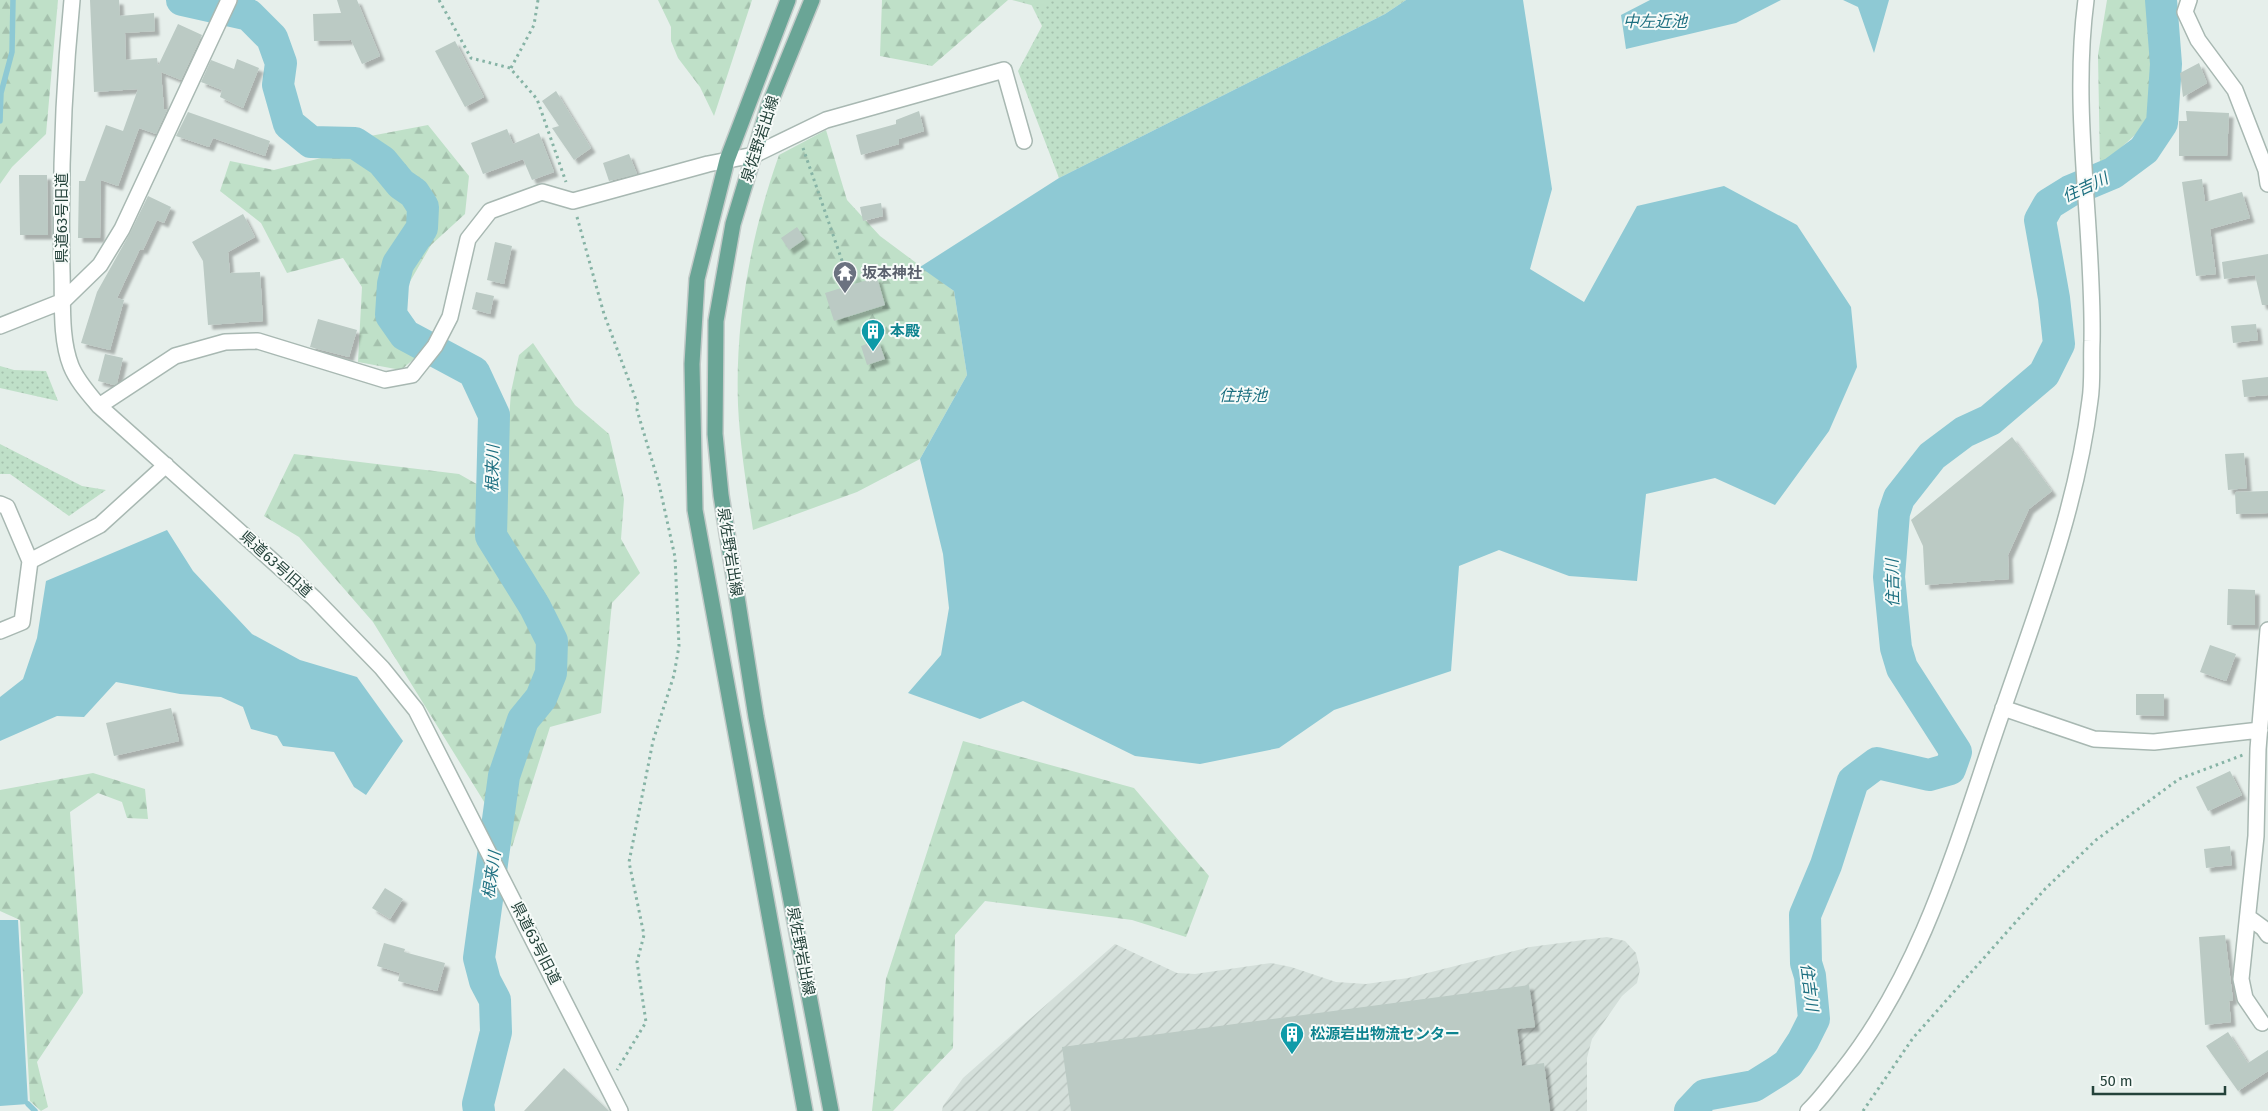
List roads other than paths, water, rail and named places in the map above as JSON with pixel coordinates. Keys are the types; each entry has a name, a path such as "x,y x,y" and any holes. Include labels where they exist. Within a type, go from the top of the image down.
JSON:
{"main road":[{"name":"泉佐野岩出線","path":"788,0 727,160 697,279 692,364 696,510 805,1111"},
{"name":"泉佐野岩出線","path":"812,0 768,108 733,224 716,321 714,434 721,495 756,716 831,1111"}],"street":[{"name":"県道63号旧道","path":"72,0 66,58 61,200 65,338 71,366 83,388 99,406 314,598 382,668 416,710 620,1111"},
{"path":"0,326 63,301 100,266 122,229 229,0"},
{"path":"1808,1111 1858,1051 1892,998 1920,940 1940,890 2045,589 2073,491 2091,399 2092,314 2082,101 2081,37 2086,0"},
{"path":"2189,0 2185,12 2198,40 2235,90 2266,170 2268,184"},
{"path":"99,406 175,356 225,342 258,341 385,380 412,375 434,346 450,317 468,239 490,211 542,192 573,200 727,160 754,155 826,120 1004,70 1024,140"},
{"path":"30,561 100,526 166,465"},
{"path":"0,504 7,507 30,561 22,622 0,631"},
{"path":"2262,1023 2245,998 2241,979 2248,917 2262,836 2258,749 2268,630"},
{"path":"2003,708 2094,739 2154,742 2260,730"},
{"path":"2248,917 2263,928 2268,935"}],"water":[{"name":"住持池","path":"1406,0 1523,0 1552,189 1530,269 1584,302 1637,206 1724,186 1797,225 1851,307 1857,367 1829,431 1775,505 1715,478 1646,494 1637,581 1569,576 1499,550 1459,566 1451,671 1334,710 1279,748 1200,764 1135,756 1023,701 980,719 908,693 941,655 949,608 943,554 920,459 967,375 954,291 920,267 1059,178 1385,14"},
{"name":"中左近池","path":"1650,0 1781,0 1736,23 1626,49 1621,15"},
{"path":"1843,0 1889,0 1874,53 1858,7"},
{"path":"167,530 193,571 252,634 300,660 357,677 403,741 366,795 354,787 334,752 283,746 277,736 251,729 243,707 221,697 180,694 116,682 84,717 57,716 0,741 0,697 23,679 37,638 46,581"},
{"path":"0,920 18,920 28,1104 0,1106"}],"waterway":[{"path":"0,121 1,93 12,52 13,0"},
{"name":"根来川","path":"182,0 249,15 272,38 281,63 278,85 289,124 311,142 355,143 382,161 401,184 414,193 423,207 422,228 398,264 393,284 391,315 405,335 474,372 494,415 491,536 535,607 552,641 551,673 541,698 523,720 504,776 479,958 485,981 495,1000 496,1032 478,1104 479,1111"},
{"name":"住吉川","path":"1690,1111 1705,1095 1754,1086 1788,1064 1814,1019 1810,976 1806,963 1805,915 1826,865 1853,781 1877,763 1929,775 1950,769 1956,752 1902,668 1896,648 1889,577 1894,513 1899,498 1932,456 1964,432 1990,420 2044,374 2059,344 2054,298 2040,220 2049,204 2070,191 2113,173 2144,150 2162,123 2166,64 2161,0"},
{"path":"28,1104 35,1111"}],"place":[{"name":"坂本神社","path":"845,294"},
{"name":"本殿","path":"873,352"},
{"name":"松源岩出物流センター","path":"1292,1055"}]}
